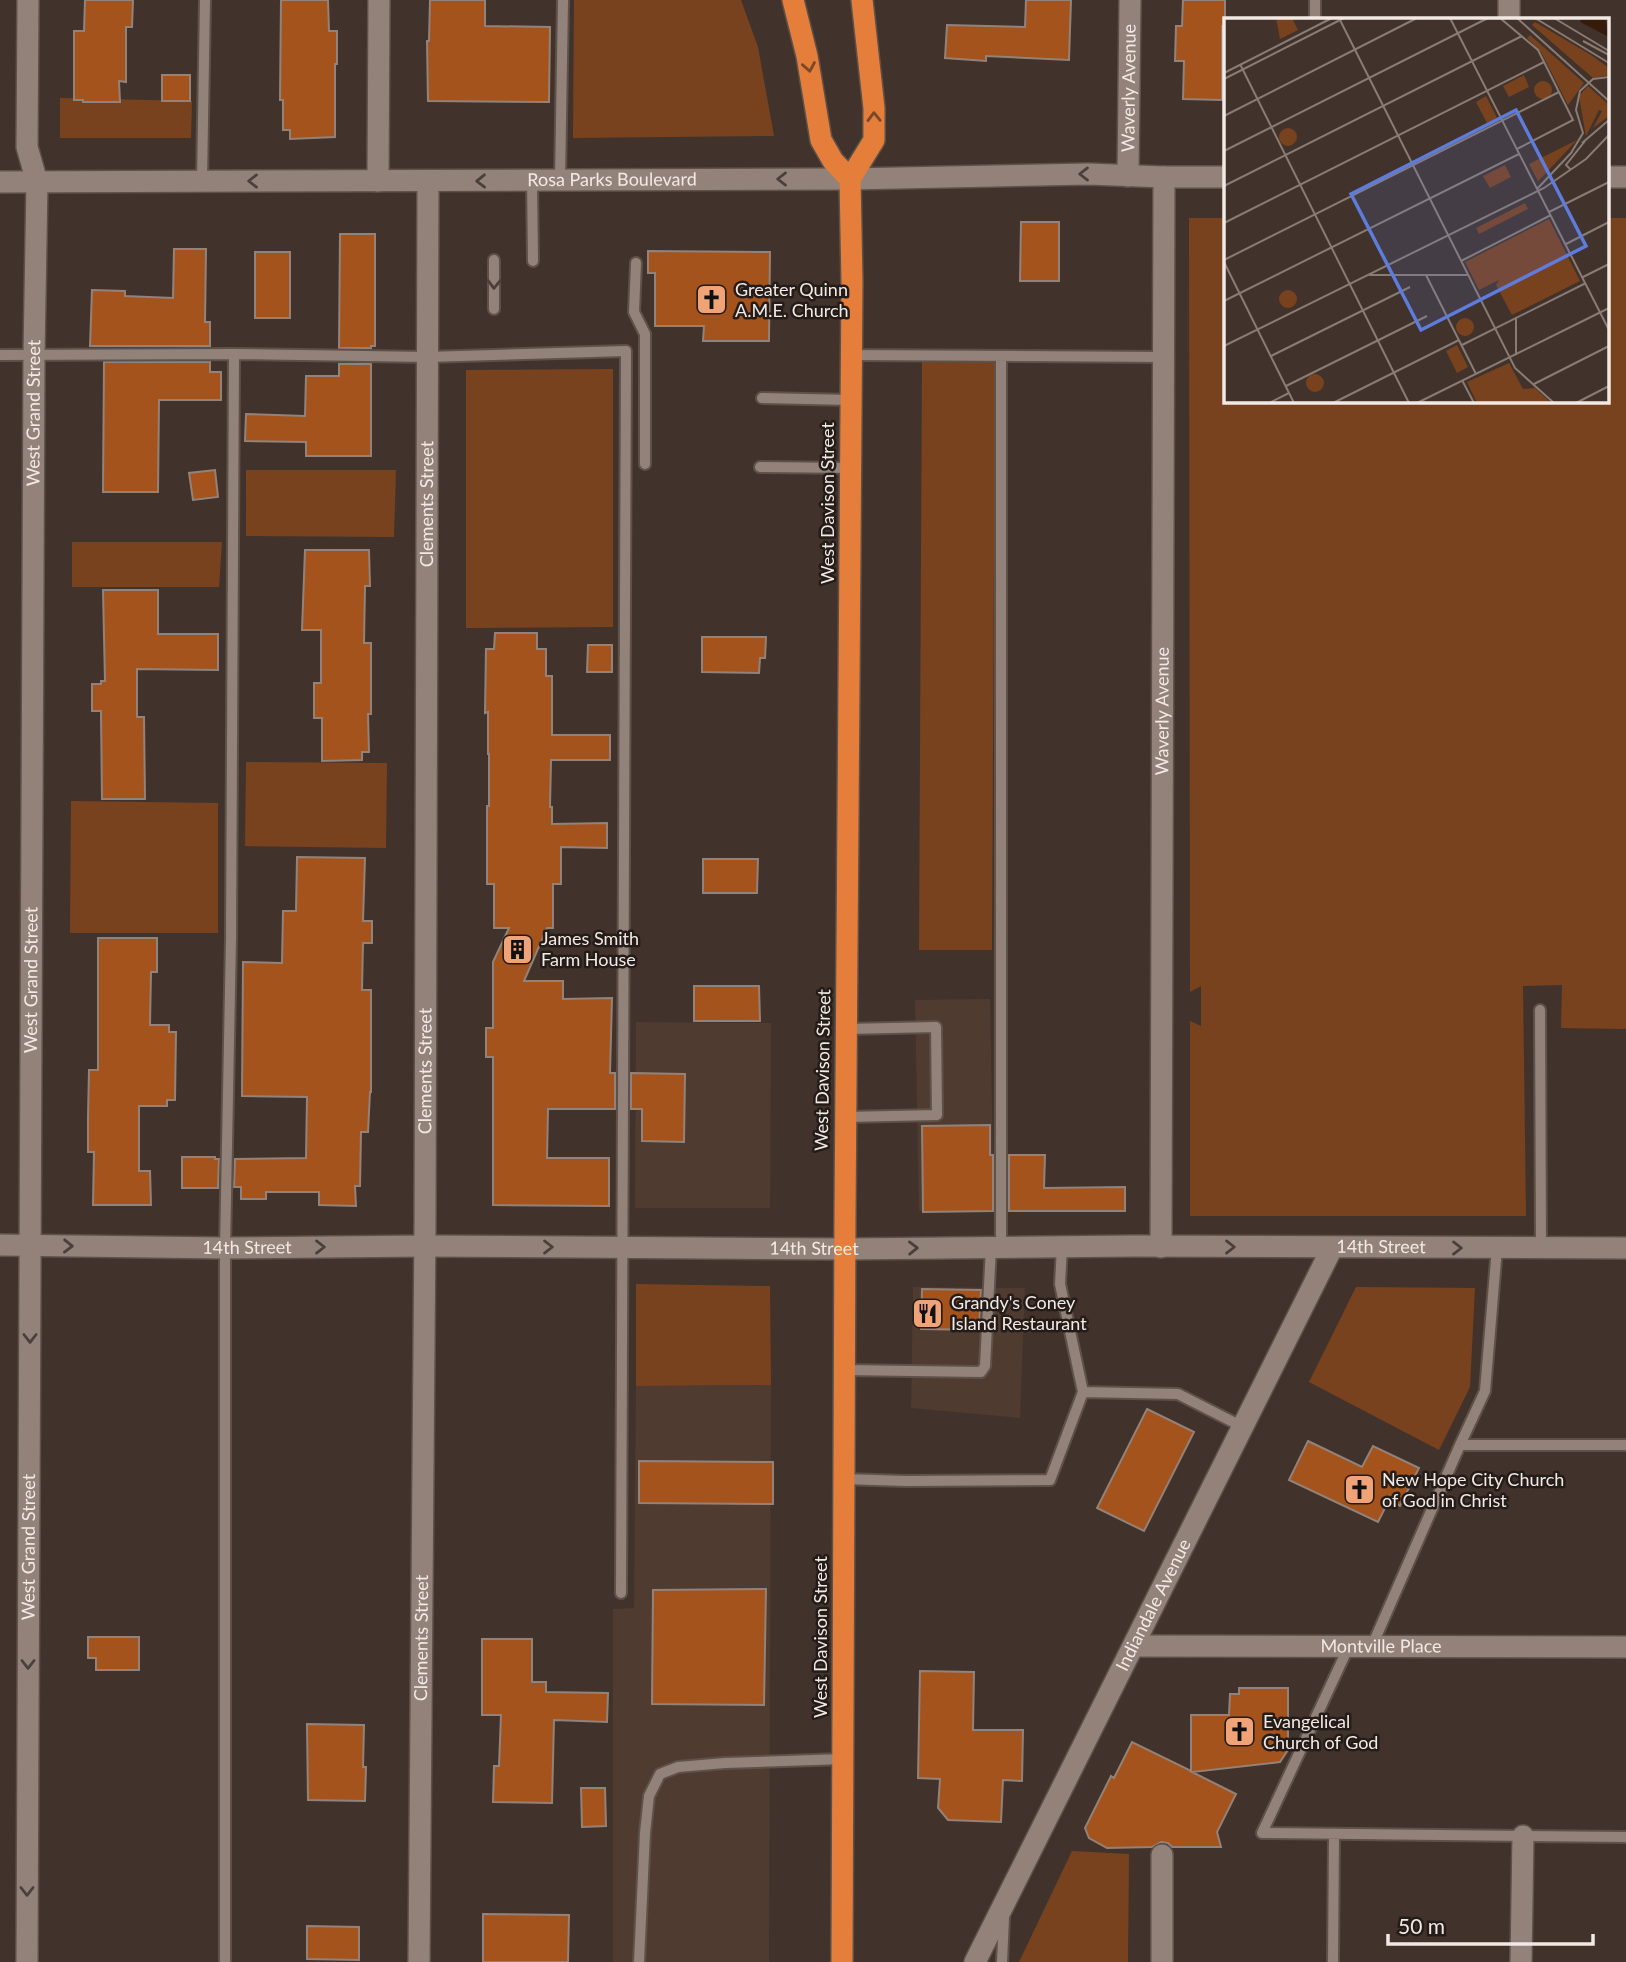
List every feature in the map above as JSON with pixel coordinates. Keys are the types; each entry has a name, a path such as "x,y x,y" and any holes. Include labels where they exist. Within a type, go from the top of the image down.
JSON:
{"highway":[{"path":"793,0 807,56 821,140 833,161 850,179 874,140 874,108 862,0"},
{"name":"West Davison Street","path":"842,1962 851,468 850,179"}],"street":[{"name":"West Grand Street","path":"27,1962 37,182 27,147 28,0"},
{"path":"378,181 380,0"},
{"name":"Waverly Avenue","path":"1128,176 1130,0"},
{"path":"1509,0 1509,18"},
{"name":"Rosa Parks Boulevard","path":"0,182 850,179 1088,174 1224,177"},
{"name":"Waverly Avenue","path":"1161,1247 1164,177"},
{"path":"1608,177 1626,177"},
{"name":"Clements Street","path":"419,1962 425,1247 428,181"},
{"name":"14th Street","path":"0,1245 225,1248 1626,1248"},
{"name":"Indiandale Avenue","path":"975,1962 1332,1248"},
{"name":"Montville Place","path":"1134,1646 1626,1647"},
{"path":"1521,1962 1523,1836"},
{"path":"1162,1855 1162,1962"}],"lane":[{"path":"202,181 205,0"},
{"path":"560,180 563,0"},
{"path":"1315,0 1315,18"},
{"path":"531,180 533,261"},
{"path":"494,260 494,309"},
{"path":"636,263 634,312 645,334 645,464"},
{"path":"0,355 427,357 626,351 621,1593"},
{"path":"225,1962 225,1248 231,925 234,354"},
{"path":"851,355 1164,357"},
{"path":"845,1370 981,1372 985,1366 996,1247 1002,356"},
{"path":"762,398 851,400"},
{"path":"760,467 851,468"},
{"path":"1540,1010 1541,1248"},
{"path":"845,1116 937,1115 936,1027 846,1029"},
{"path":"844,1479 1050,1479 1083,1392 1060,1284 1062,1247"},
{"path":"1372,1646 1486,1391 1497,1248"},
{"path":"1083,1392 1178,1394 1243,1427"},
{"path":"1460,1445 1626,1445"},
{"path":"1349,1646 1262,1833 1626,1837"},
{"path":"639,1962 649,1796 660,1773 678,1767 725,1763 843,1759"},
{"path":"1333,1962 1334,1834"},
{"path":"1002,1962 1004,1904"}],"shaded area":[{"path":"574,0 741,0 758,47 774,136 573,138"},
{"path":"60,98 192,101 191,138 60,138"},
{"path":"1189,218 1224,218 1224,402 1608,402 1608,218 1626,218 1626,1029 1561,1028 1562,985 1523,986 1526,1216 1190,1216 1190,1021 1201,1026 1201,986 1190,992"},
{"path":"922,360 995,360 992,950 919,950"},
{"path":"613,369 613,627 466,628 466,370"},
{"path":"246,470 396,470 394,537 246,536"},
{"path":"72,542 222,542 219,587 72,587"},
{"path":"246,762 387,763 386,848 245,846"},
{"path":"71,801 218,803 218,933 70,933"},
{"path":"990,999 994,1210 919,1211 915,1000"},
{"path":"636,1022 771,1023 770,1208 635,1208"},
{"path":"636,1284 770,1286 771,1385 636,1386"},
{"path":"913,1287 1025,1288 1020,1418 911,1408"},
{"path":"1356,1287 1475,1288 1470,1387 1439,1450 1309,1382"},
{"path":"771,1385 769,1962 613,1962 613,1609 634,1608 636,1386"},
{"path":"1072,1851 1129,1854 1128,1962 1019,1962"}],"building":[{"path":"85,0 133,0 132,27 126,27 126,82 119,81 120,102 74,100 74,31 84,31"},
{"path":"281,0 328,0 329,31 337,31 335,137 290,139 290,130 283,130 283,100 280,100"},
{"path":"430,0 485,0 485,26 550,27 549,102 428,101 427,41"},
{"path":"1026,0 1071,0 1069,60 986,56 986,61 945,58 947,25 1025,27"},
{"path":"1183,0 1225,0 1222,26 1222,100 1183,99 1184,61 1175,61 1176,26 1182,26"},
{"path":"162,75 190,75 190,101 162,101"},
{"path":"1021,222 1059,222 1059,281 1020,281"},
{"path":"340,234 375,234 375,346 371,348 339,348"},
{"path":"174,249 206,249 205,322 210,322 210,346 90,346 92,290 125,291 125,296 173,298"},
{"name":"Greater Quinn A.M.E. Church","path":"648,251 770,252 769,341 703,341 704,326 655,326 655,273 648,273"},
{"path":"255,252 290,252 290,318 255,318"},
{"path":"104,362 210,362 210,372 221,372 221,400 159,400 158,492 103,492"},
{"path":"339,364 371,364 371,456 306,456 306,442 245,441 246,414 305,416 306,376 339,376"},
{"path":"215,470 218,497 193,500 189,473"},
{"path":"305,550 369,550 370,586 365,586 364,643 371,643 371,714 368,714 369,752 362,752 362,760 322,761 322,718 314,718 314,683 321,683 321,630 302,630"},
{"path":"103,590 158,590 158,634 218,634 218,670 137,669 137,717 144,717 145,799 102,799 101,711 92,711 92,684 105,681"},
{"path":"495,633 537,633 537,649 546,649 546,676 552,676 552,735 610,735 610,760 551,760 552,824 607,823 607,848 561,847 561,884 553,884 553,928 547,928 524,981 563,981 563,999 612,998 610,1073 615,1073 615,1109 548,1109 547,1158 609,1158 609,1206 493,1205 493,1057 486,1057 486,1028 493,1028 493,962 509,928 494,928 494,884 487,884 489,754 488,712 485,713 486,649 494,649"},
{"path":"702,637 766,637 765,658 760,658 759,673 702,672"},
{"path":"588,645 612,645 612,672 587,672"},
{"path":"297,857 365,858 363,921 372,921 372,943 363,943 362,990 371,990 371,1092 368,1132 361,1132 360,1186 355,1186 356,1206 319,1205 319,1192 266,1192 266,1199 241,1199 241,1187 234,1187 235,1159 306,1158 307,1097 242,1096 243,962 282,963 283,911 296,911"},
{"path":"703,859 758,859 757,893 703,893"},
{"path":"98,938 157,938 157,972 151,972 150,1025 169,1025 169,1032 176,1032 175,1100 167,1100 167,1106 139,1106 139,1171 150,1171 151,1205 93,1205 94,1152 88,1152 88,1117 89,1070 98,1070"},
{"path":"694,986 759,986 760,1021 694,1021"},
{"path":"631,1073 685,1074 684,1142 642,1141 642,1109 631,1109"},
{"path":"990,1125 993,1211 923,1212 922,1126"},
{"path":"1009,1155 1045,1155 1044,1188 1125,1187 1125,1211 1009,1211"},
{"path":"182,1157 219,1159 218,1188 182,1188"},
{"path":"922,1289 981,1290 979,1330 921,1329"},
{"path":"1147,1409 1194,1432 1144,1531 1097,1508"},
{"name":"New Hope City Church of God in Christ","path":"1308,1441 1362,1467 1373,1446 1419,1468 1400,1506 1389,1500 1378,1522 1289,1480"},
{"path":"639,1461 773,1462 773,1504 639,1503"},
{"path":"766,1589 764,1705 652,1704 653,1590"},
{"path":"88,1637 139,1637 139,1670 96,1670 96,1658 88,1658"},
{"path":"482,1639 532,1639 532,1682 546,1682 546,1692 608,1693 607,1722 554,1720 552,1803 493,1802 494,1766 499,1766 501,1715 482,1715"},
{"path":"920,1671 974,1672 973,1730 1023,1730 1022,1781 1003,1780 1001,1822 948,1820 938,1808 940,1779 918,1778"},
{"path":"1239,1688 1288,1688 1288,1750 1280,1762 1192,1772 1236,1794 1217,1832 1221,1847 1172,1847 1161,1842 1152,1847 1107,1848 1089,1838 1085,1828 1111,1776 1114,1778 1132,1742 1191,1771 1191,1715 1229,1715 1230,1694 1239,1694"},
{"path":"307,1724 364,1725 365,1801 308,1800"},
{"path":"581,1788 605,1788 606,1826 582,1827"},
{"path":"483,1914 569,1915 568,1962 483,1962"},
{"path":"307,1926 359,1927 359,1960 307,1959"}],"place":[{"name":"Greater Quinn A.M.E. Church","path":"712,300"},
{"name":"James Smith Farm House","path":"518,949"},
{"name":"Grandy's Coney Island Restaurant","path":"928,1313"},
{"name":"New Hope City Church of God in Christ","path":"1359,1490"},
{"name":"Evangelical Church of God","path":"1240,1732"}]}
